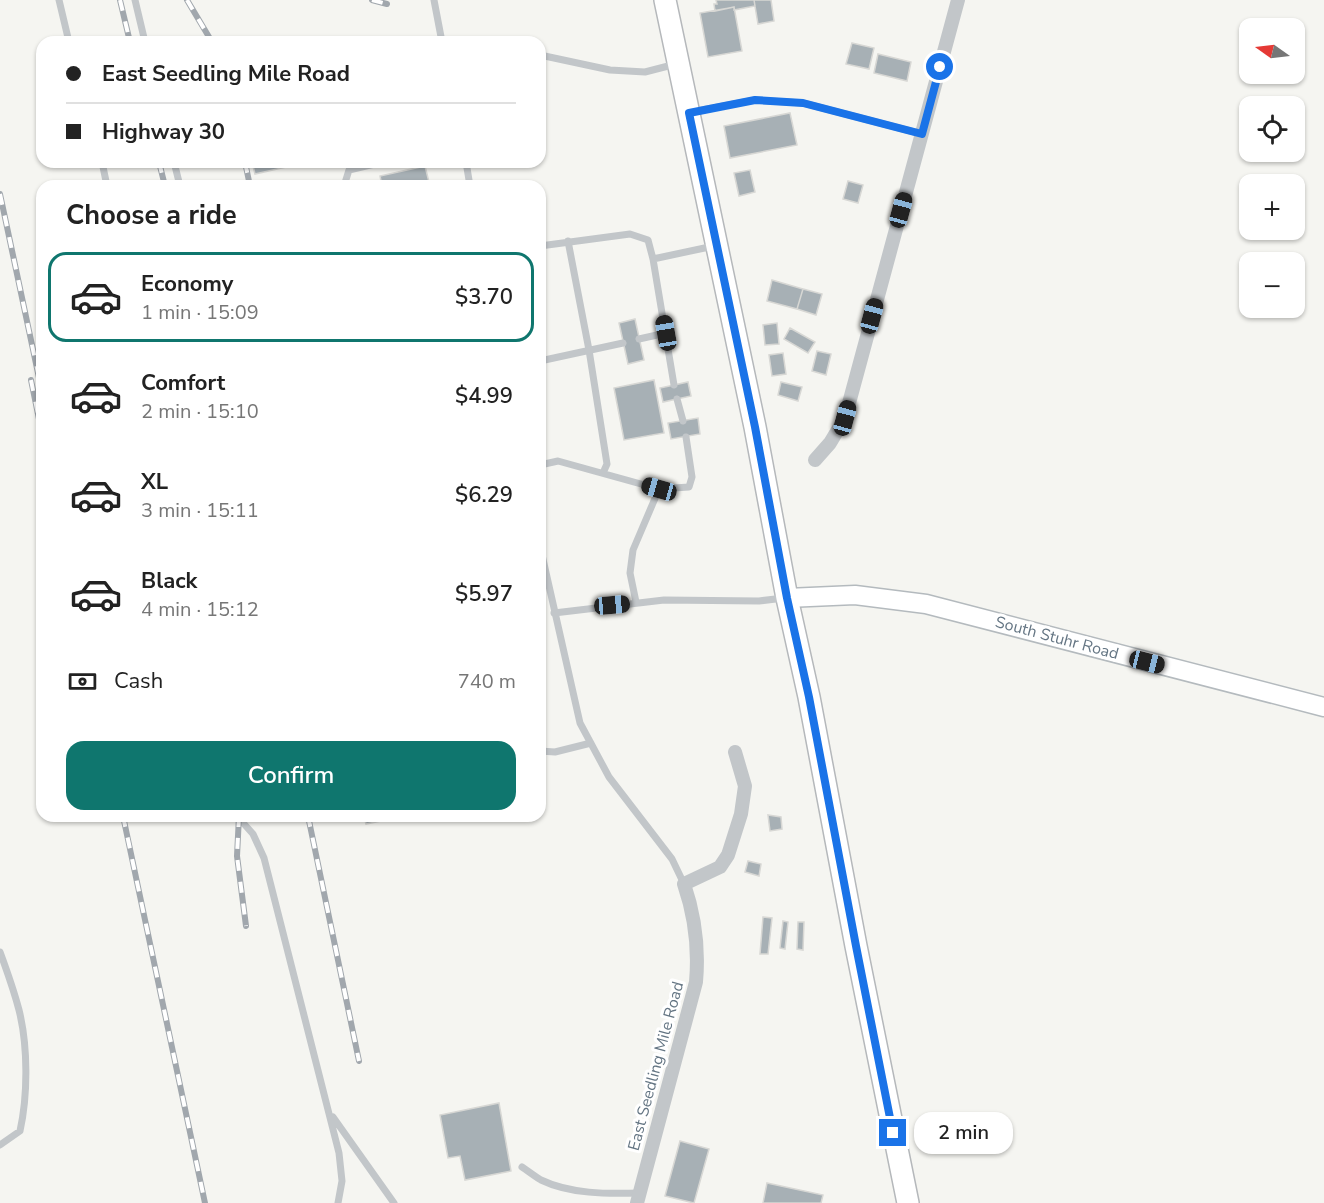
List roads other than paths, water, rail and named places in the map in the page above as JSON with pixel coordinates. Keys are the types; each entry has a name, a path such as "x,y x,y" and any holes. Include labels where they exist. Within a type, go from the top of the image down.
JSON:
{"highway":[{"path":"665,0 755,427 908,1203"}],"main road":[{"name":"South Stuhr Road","path":"787,598 855,595 926,604 1324,707"}],"street":[{"path":"815,460 830,443 845,418 958,0"},
{"path":"684,884 720,867 729,855 741,814 746,786 735,752"},
{"name":"East Seedling Mile Road","path":"638,1198 696,982 695,927 684,884"}],"lane":[{"path":"59,0 68,36"},
{"path":"135,0 144,36"},
{"path":"434,0 441,36"},
{"path":"546,56 610,70 645,72 679,64"},
{"path":"689,113 755,100 803,103 922,134"},
{"path":"346,180 349,170 358,168"},
{"path":"546,245 630,234 648,240 674,385"},
{"path":"568,242 589,350 607,464 603,473"},
{"path":"653,259 717,245"},
{"path":"639,339 666,333"},
{"path":"546,360 623,343"},
{"path":"678,399 683,421"},
{"path":"546,464 558,461 659,489 689,487 692,477 686,437"},
{"path":"636,603 630,573 633,550 659,489"},
{"path":"546,575 580,723 609,777 672,859 684,884"},
{"path":"554,613 664,600 759,601 787,598"},
{"path":"546,751 555,752 591,743"},
{"path":"242,822 253,834 264,858 330,1114 339,1153 342,1181 338,1203"},
{"path":"0,952 20,1011 26,1066 24,1111 20,1131 0,1145"},
{"path":"330,1114 394,1203"},
{"path":"522,1167 542,1180 572,1189 638,1198"}],"railway":[{"path":"120,0 129,36"},
{"path":"187,0 208,36"},
{"path":"372,0 387,4"},
{"path":"160,168 164,180"},
{"path":"246,168 249,180"},
{"path":"0,194 36,364"},
{"path":"31,380 36,405"},
{"path":"124,822 205,1203"},
{"path":"239,822 237,856 246,926"},
{"path":"309,822 359,1061"}]}
